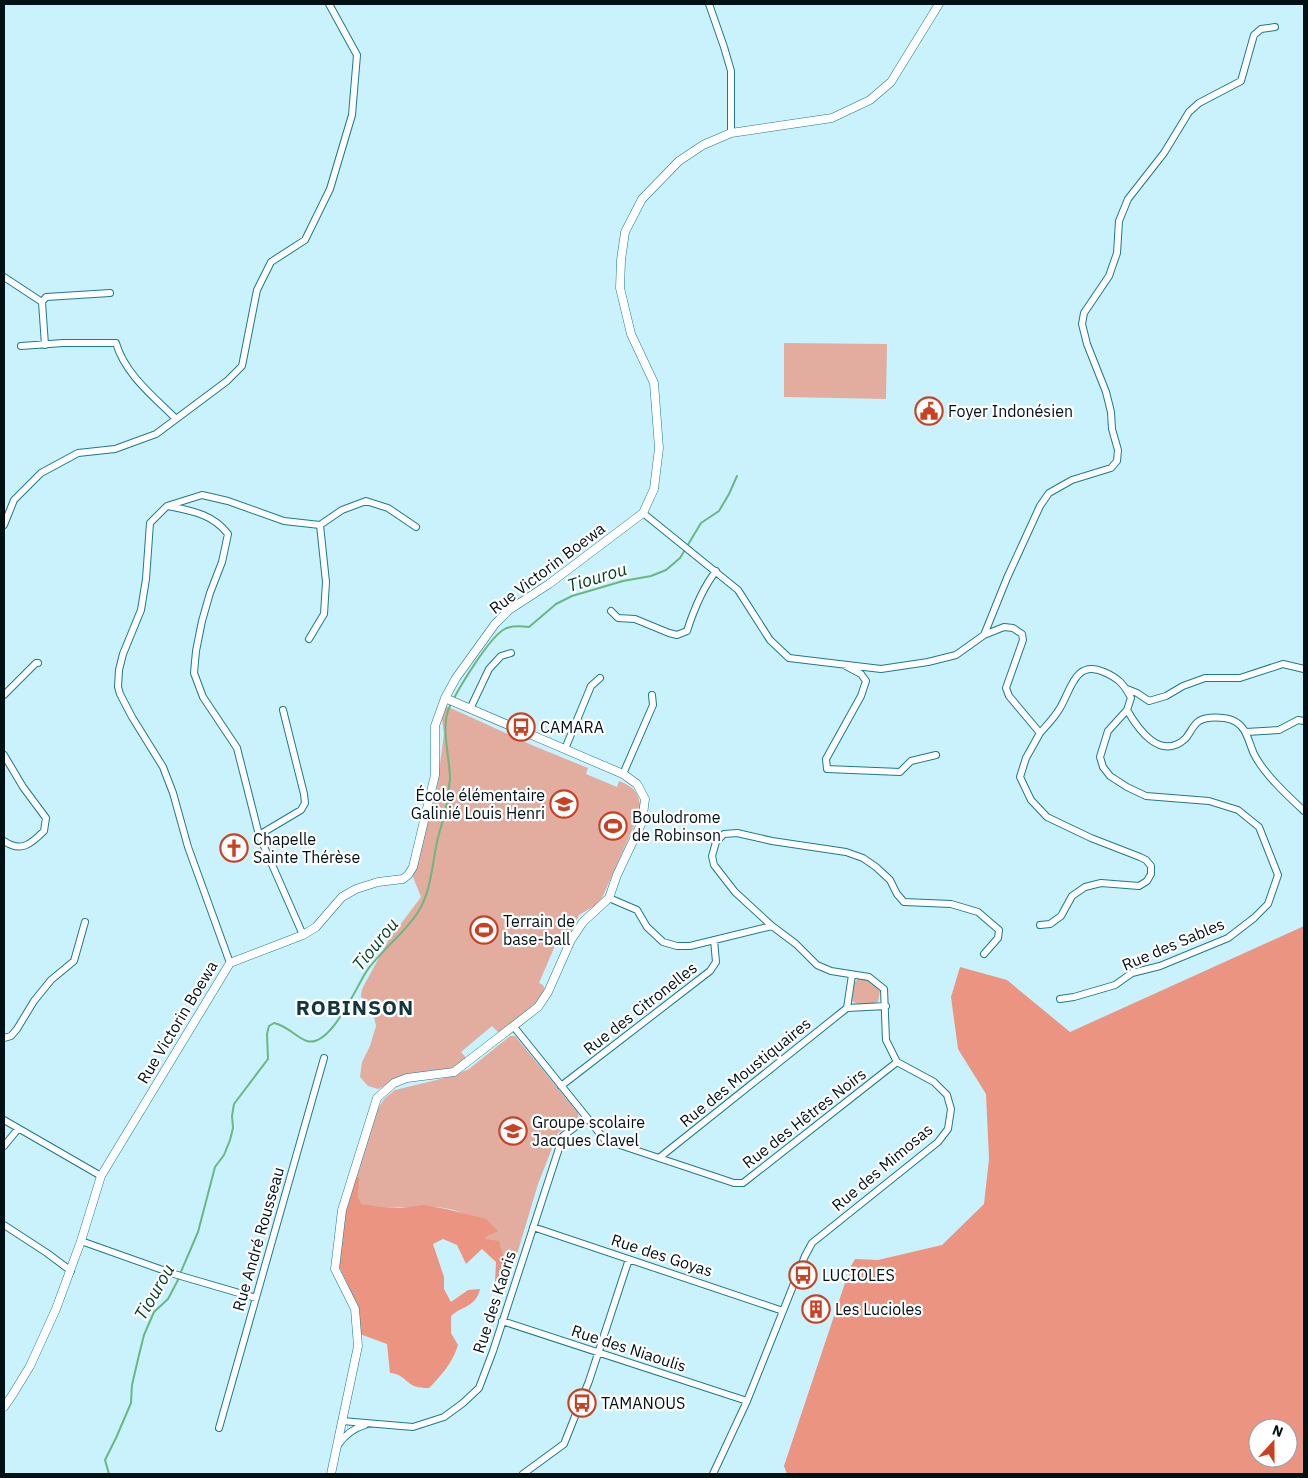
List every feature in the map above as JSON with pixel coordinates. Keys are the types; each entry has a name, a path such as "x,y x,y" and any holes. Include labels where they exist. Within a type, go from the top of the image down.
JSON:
{"street":[{"path":"4,525 14,500 41,473 78,453 115,449 156,434 227,381 242,366 256,290 272,262 305,240 330,189 352,115 357,55 328,4"},
{"path":"709,4 731,71 731,133"},
{"name":"Rue Victorin Boewa","path":"4,1407 30,1366 56,1309 82,1241 101,1176 230,963 303,935 316,926 342,897 356,889 378,882 403,879 408,875 413,867 435,775 435,726 450,700 456,678 491,628 509,610 549,584 643,513 654,489 659,448 654,384 631,334 620,288 625,232 642,199 679,161 703,145 731,133 832,118 870,100 891,82 938,4"},
{"path":"984,634 1007,578 1040,506 1049,492 1072,480 1110,468 1117,461 1118,450 1112,429 1108,402 1085,338 1082,324 1084,313 1110,276 1117,253 1119,221 1128,199 1164,153 1189,112 1199,102 1241,81 1254,35 1261,29 1276,28"},
{"path":"4,277 42,302"},
{"path":"45,345 42,302 46,297 110,293"},
{"path":"21,346 63,343 116,343 120,355 137,380 175,418"},
{"path":"230,963 188,847 163,767 132,718 118,687 119,670 123,654 141,610 146,579 150,523 167,506 202,495 284,521 320,525 342,510 366,501 388,508 416,527"},
{"path":"167,506 192,510 219,522 228,534 222,562 202,621 194,673 204,696 237,748 259,835 303,935"},
{"path":"643,513 738,590 770,640 789,658 881,669 928,662 956,655 984,634 1004,627 1014,628 1022,634 1023,640 1006,688 1009,696 1040,733"},
{"path":"309,639 324,614 326,582 320,525"},
{"path":"611,611 618,618 635,619 678,635 687,631 700,598 716,571"},
{"path":"470,709 490,669 501,656 511,653"},
{"path":"4,695 38,663"},
{"path":"840,663 861,674 866,681 860,696 826,759 827,769 900,772 911,761 936,755"},
{"path":"1126,689 1137,692 1149,701 1166,696 1183,686 1205,678 1240,678 1283,664 1304,669"},
{"path":"1040,925 1050,924 1061,916 1072,896 1085,887 1101,883 1139,886 1151,874 1151,866 1146,860 1118,847 1091,838 1047,817 1031,800 1020,777 1026,758 1040,733 1060,709 1069,688 1078,674 1086,669 1097,669 1120,680 1131,698 1127,710 1137,728 1151,741 1161,746 1174,746 1186,739 1199,721 1207,718 1227,718 1241,725 1246,732 1255,755 1284,792 1304,811"},
{"path":"565,749 591,686 600,678"},
{"path":"623,774 654,705 652,695"},
{"path":"331,1474 358,1346 355,1309 335,1269 336,1259 342,1210 377,1098 394,1083 407,1078 454,1072 538,1007 548,992 571,940 583,922 609,898 617,875 642,822 645,799 637,784 623,774 450,700"},
{"path":"259,835 301,810 305,803 283,710"},
{"name":"Rue des Sables","path":"1060,999 1074,998 1115,985 1132,974 1160,966 1228,938 1254,918 1268,904 1278,875 1259,827 1238,810 1209,802 1146,796 1110,776 1103,768 1100,757 1108,731 1127,710"},
{"path":"1246,732 1279,730 1298,720 1304,721"},
{"path":"4,755 22,787 46,818 44,831 27,846 14,846 4,841"},
{"path":"897,1062 886,1040 884,989 869,977 830,971 817,965 796,944 772,926 735,892 714,865 712,856 716,842 724,834 737,833 772,842 846,852 863,858 890,880 897,894 904,902 951,904 978,912 998,930 998,938 984,954"},
{"path":"609,898 637,910 647,927 663,942 677,946 690,946 772,926"},
{"path":"4,1038 11,1036 18,1029 34,1001 51,980 74,962 85,922"},
{"name":"Rue des Citronelles","path":"561,1086 710,971 716,962 714,940"},
{"path":"852,975 847,1008 886,1006"},
{"name":"Rue des Moustiquaires","path":"659,1158 847,1008"},
{"name":"Rue des Hêtres Noirs","path":"514,1027 605,1140 734,1183 743,1183 897,1062"},
{"name":"Rue André Rousseau","path":"219,1428 324,1058"},
{"name":"Rue des Mimosas","path":"713,1474 747,1401 805,1256 812,1244 938,1142 948,1129 951,1109 947,1095 934,1082 897,1062"},
{"name":"Rue des Kaoris","path":"342,1421 413,1427 444,1417 464,1403 479,1388 563,1136 587,1118"},
{"path":"4,1120 101,1176"},
{"path":"4,1146 18,1129"},
{"path":"4,1225 47,1253 70,1272"},
{"name":"Rue des Goyas","path":"533,1226 783,1310"},
{"path":"82,1241 186,1278 256,1298"},
{"path":"523,1474 564,1444 598,1352 629,1259"},
{"name":"Rue des Niaoulis","path":"502,1322 747,1401"},
{"path":"337,1446 344,1437 357,1427 370,1423"}],"shaded area":[{"path":"784,343 887,344 886,399 784,397"},
{"path":"446,706 588,768 586,774 617,787 619,781 625,784 635,791 641,810 602,898 594,906 579,915 568,937 560,934 539,983 543,985 545,990 539,1001 499,1033 492,1026 461,1052 467,1059 450,1069 388,1084 378,1089 368,1086 360,1077 362,1062 370,1046 376,1026 372,1007 361,997 362,989 388,941 421,897 413,877 437,787 444,734 442,719"},
{"path":"1304,926 1304,1474 787,1474 784,1466 850,1268 855,1259 878,1260 942,1245 984,1204 989,1159 986,1094 958,1049 951,997 960,967 1007,980 1070,1032"},
{"path":"859,978 868,980 878,988 880,991 878,1002 861,1004 852,1001 854,983"},
{"path":"510,1036 515,1036 578,1113 579,1120 558,1133 538,1184 509,1281 506,1267 496,1242 485,1239 489,1235 469,1217 450,1209 438,1207 387,1207 362,1204 358,1197 360,1178 356,1176 377,1110 384,1099 395,1090 453,1076 469,1069"},
{"path":"356,1176 360,1178 358,1197 362,1204 400,1208 423,1205 446,1209 486,1219 498,1231 485,1239 499,1241 509,1281 506,1284 495,1282 496,1262 482,1249 466,1264 457,1245 443,1239 433,1244 444,1277 444,1289 451,1302 468,1290 480,1289 472,1303 451,1316 451,1333 458,1345 446,1368 429,1388 414,1386 400,1376 390,1373 387,1344 360,1334 352,1294 339,1266 345,1215"}],"waterway":[{"name":"Tiourou","path":"453,700 483,652 497,635 506,628 529,627 556,604 572,596 623,581 651,576 666,570 680,558 701,523 719,511 737,476"},
{"name":"Tiourou","path":"180,1274 198,1232 215,1167 224,1155 230,1140 233,1128 234,1104 268,1059 267,1034 269,1026 274,1023 307,1041 316,1041 325,1035 349,1003 366,972 413,920 426,896 445,812 450,779 445,730 451,704"},
{"name":"Tiourou","path":"109,1474 105,1460 131,1403 132,1385 144,1335 154,1312 168,1299 179,1278"}],"place":[{"name":"Foyer Indonésien","path":"929,411"},
{"name":"CAMARA","path":"521,727"},
{"name":"École élémentaire Galinié Louis Henri","path":"564,804"},
{"name":"Boulodrome de Robinson","path":"613,826"},
{"name":"Chapelle Sainte Thérèse","path":"234,848"},
{"name":"Terrain de base-ball","path":"484,930"},
{"name":"Groupe scolaire Jacques Clavel","path":"513,1131"},
{"name":"LUCIOLES","path":"803,1275"},
{"name":"Les Lucioles","path":"816,1309"},
{"name":"TAMANOUS","path":"582,1403"}],"district":[{"name":"ROBINSON","path":"355,1007"}]}
